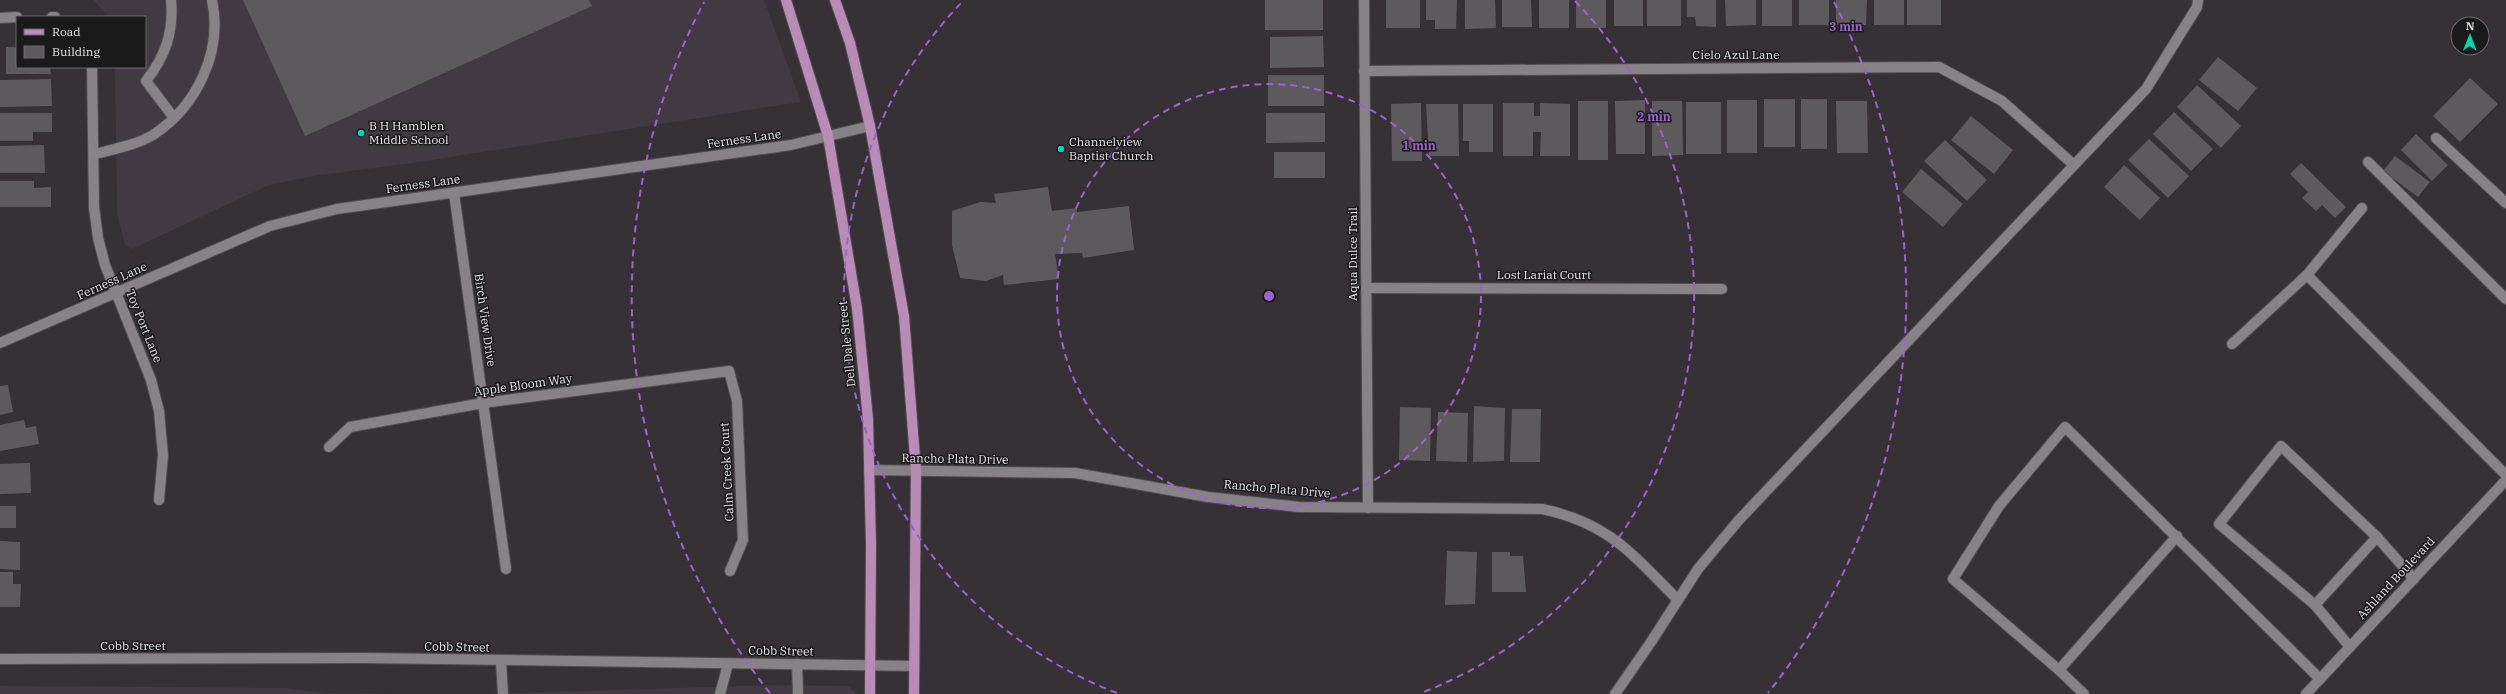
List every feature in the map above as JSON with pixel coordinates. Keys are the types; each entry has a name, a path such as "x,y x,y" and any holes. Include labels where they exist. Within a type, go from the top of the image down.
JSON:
{"main road":[{"name":"Dell Dale Street","path":"786,0 828,136 857,308 868,419 870,694"},
{"path":"835,0 850,44 870,126 904,316 916,472 914,694"}],"street":[{"path":"172,0 172,29 159,65 146,81 174,118"},
{"path":"95,154 125,146 152,135 174,118 200,84 211,61 215,37 212,0"},
{"name":"Aqua Dulce Trail","path":"1364,0 1368,508"},
{"path":"1615,694 1698,569 1738,521 2146,89 2197,7 2198,0"},
{"path":"0,18 16,17"},
{"name":"Cielo Azul Lane","path":"1364,71 1939,67 2002,101 2074,165"},
{"name":"Toy Port Lane","path":"92,68 95,154 94,207 98,238 116,294 151,380 159,411 164,455 159,500"},
{"name":"Ferness Lane","path":"0,343 270,226 337,209 791,145 870,126"},
{"path":"2436,138 2506,203"},
{"path":"2368,162 2506,299"},
{"name":"Birch View Drive","path":"454,193 506,569"},
{"path":"2232,344 2307,275 2362,208"},
{"path":"2307,275 2506,475"},
{"name":"Lost Lariat Court","path":"1366,288 1722,289"},
{"name":"Apple Bloom Way","path":"329,447 350,427 483,403 729,371"},
{"name":"Calm Creek Court","path":"729,371 737,401 743,540 730,571"},
{"path":"2084,694 2059,670 1952,579 2000,506 2065,427 2320,679"},
{"path":"2350,646 2315,605 2219,524 2281,446 2377,537 2414,579"},
{"name":"Rancho Plata Drive","path":"869,470 916,472 1075,473 1208,497 1299,507 1542,510 1570,515 1601,530 1623,545 1678,600"},
{"name":"Ashland Boulevard","path":"2306,694 2506,480"},
{"path":"2059,670 2177,536"},
{"path":"2315,605 2377,537"},
{"name":"Cobb Street","path":"0,659 365,658 914,666"},
{"path":"501,661 503,694"},
{"path":"720,694 728,664"},
{"path":"797,664 798,694"}],"shaded area":[{"name":"B H Hamblen Middle School","path":"93,0 764,0 801,102 412,163 313,176 269,185 132,249 125,245 117,213 115,68 146,68 146,16 108,16"},
{"path":"771,685 849,686 857,694 487,694"},
{"path":"0,686 284,688 324,693 416,694 0,694"}],"building":[{"path":"243,0 589,0 592,6 305,136"},
{"path":"1265,0 1323,0 1323,30 1265,30"},
{"path":"1386,0 1420,0 1420,28 1386,28"},
{"path":"1426,0 1457,0 1456,29 1435,29 1435,20 1426,20"},
{"path":"1465,0 1495,0 1496,28 1465,29"},
{"path":"1502,0 1531,0 1532,27 1502,27"},
{"path":"1539,0 1569,0 1569,28 1539,28"},
{"path":"1576,0 1606,0 1606,28 1576,28"},
{"path":"1614,0 1643,0 1643,26 1614,26"},
{"path":"1647,0 1681,0 1681,26 1647,26"},
{"path":"1687,0 1716,0 1716,27 1696,26 1695,17 1687,17"},
{"path":"1725,0 1756,0 1756,25 1726,26"},
{"path":"1762,0 1792,0 1792,26 1762,26"},
{"path":"1799,0 1829,0 1829,25 1799,25"},
{"path":"1836,0 1867,0 1866,25 1836,25"},
{"path":"1874,0 1904,0 1904,25 1874,25"},
{"path":"1907,0 1941,0 1941,25 1907,25"},
{"path":"1323,36 1324,67 1270,68 1270,37"},
{"path":"6,47 16,47 16,68 50,68 51,74 6,74"},
{"path":"2218,57 2257,88 2238,111 2199,80"},
{"path":"1268,75 1324,75 1324,106 1268,106"},
{"path":"2470,78 2498,104 2460,142 2433,116"},
{"path":"51,79 52,106 0,107 0,80"},
{"path":"2197,85 2241,126 2221,148 2177,107"},
{"path":"1764,99 1795,99 1795,147 1764,147"},
{"path":"1801,99 1827,99 1827,149 1801,149"},
{"path":"1645,100 1645,154 1616,154 1615,101"},
{"path":"1727,100 1757,100 1757,153 1727,153"},
{"path":"1578,101 1608,101 1608,160 1578,160"},
{"path":"1652,101 1682,101 1683,155 1652,156"},
{"path":"1836,101 1867,101 1868,153 1837,153"},
{"path":"1686,102 1721,102 1721,154 1686,154"},
{"path":"1421,103 1422,161 1392,161 1391,104"},
{"path":"1503,103 1534,103 1534,116 1540,116 1540,103 1570,104 1570,156 1540,156 1541,132 1533,132 1533,156 1503,156"},
{"path":"1426,104 1458,104 1459,156 1429,156"},
{"path":"1463,104 1493,104 1493,152 1469,152 1469,141 1463,141"},
{"path":"2174,112 2213,149 2191,171 2153,134"},
{"path":"0,113 52,113 52,132 33,132 33,141 0,141"},
{"path":"1266,113 1325,113 1325,142 1266,143"},
{"path":"1971,116 2013,150 1994,174 1951,140"},
{"path":"2416,134 2448,165 2432,181 2401,150"},
{"path":"2149,139 2189,176 2168,198 2128,160"},
{"path":"1945,140 1987,180 1967,201 1924,161"},
{"path":"44,145 45,173 0,173 0,146"},
{"path":"1274,152 1325,152 1325,178 1274,178"},
{"path":"2395,156 2430,182 2418,197 2383,171"},
{"path":"2301,163 2346,207 2335,218 2322,205 2316,211 2302,198 2308,192 2290,174"},
{"path":"2124,165 2160,198 2140,220 2104,187"},
{"path":"1921,169 1963,204 1943,227 1902,192"},
{"path":"0,181 34,181 34,188 51,187 51,207 0,207"},
{"path":"1048,187 1052,211 1077,208 1077,212 1129,206 1134,250 1083,258 1082,253 1055,254 1059,279 1004,285 1003,275 986,281 960,278 952,245 952,211 980,202 996,203 994,194"},
{"path":"8,385 13,412 0,415 0,386"},
{"path":"1474,406 1505,408 1504,461 1473,462"},
{"path":"1400,407 1431,408 1430,461 1399,460"},
{"path":"1512,409 1541,409 1540,462 1510,462"},
{"path":"1438,412 1468,413 1467,462 1436,461"},
{"path":"24,420 26,428 36,426 39,444 0,451 0,425"},
{"path":"30,463 31,493 0,494 0,464"},
{"path":"0,506 16,506 16,528 0,528"},
{"path":"0,541 20,542 20,570 0,569"},
{"path":"1447,551 1477,552 1475,604 1445,605"},
{"path":"1492,552 1510,552 1510,556 1523,556 1526,592 1492,592"},
{"path":"0,572 13,572 13,584 21,584 20,607 0,607"}],"place":[{"name":"B H Hamblen Middle School","path":"361,133"},
{"name":"Channelview Baptist Church","path":"1061,149"}]}
